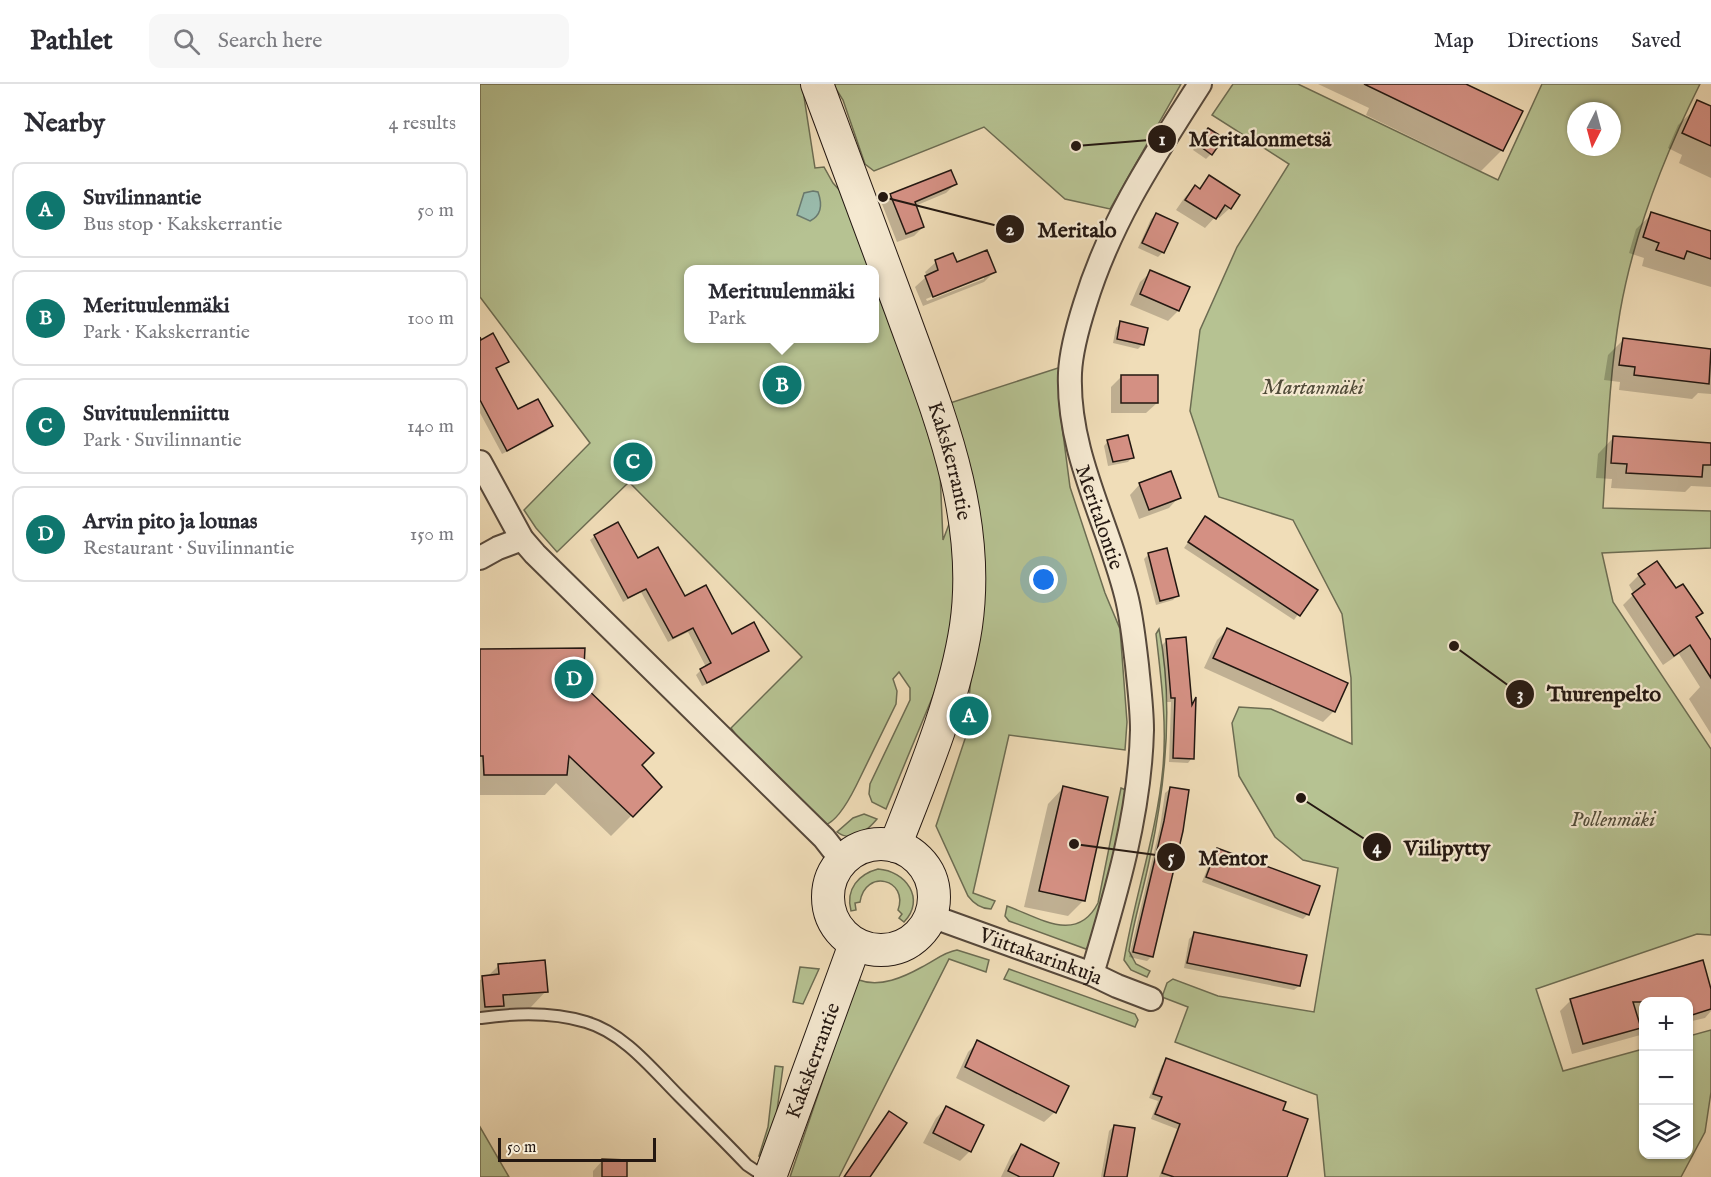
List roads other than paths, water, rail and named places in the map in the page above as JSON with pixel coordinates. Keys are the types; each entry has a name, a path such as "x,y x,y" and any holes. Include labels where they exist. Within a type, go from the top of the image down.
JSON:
{"street":[{"name":"Kakskerrantie","path":"817,84 914,346 954,463 966,518 969,565 966,624 956,681 895,846"},
{"name":"Meritalontie","path":"1092,974 1119,886 1134,812 1142,729 1133,631 1126,596 1081,462 1074,431 1070,372 1081,316 1092,279 1104,251 1138,180 1200,84"},
{"path":"480,462 522,539 824,838 842,861"},
{"path":"480,558 522,539"},
{"path":"870,845 895,846 907,851 926,868 932,880 934,893 931,916 923,930 904,945 879,950 855,944 837,927 831,915 828,890 832,878 842,861 858,850 870,845"},
{"name":"Viittakarinkuja","path":"931,916 1092,974 1151,999"},
{"name":"Kakskerrantie","path":"770,1177 855,944"}],"lane":[{"path":"481,1018 506,1014 551,1016 587,1022 612,1035 641,1058 747,1164 765,1177"}],"place":[{"name":"Meritalonmetsä","path":"1076,146"},
{"name":"Meritalo","path":"883,197"},
{"name":"Merituulenmäki","path":"782,385"},
{"name":"Suvituulenniittu","path":"633,462"},
{"name":"Tuurenpelto","path":"1454,646"},
{"name":"Arvin pito ja lounas","path":"574,679"},
{"name":"Suvilinnantie","path":"969,716"},
{"name":"Viilipytty","path":"1301,798"},
{"name":"Mentor","path":"1074,844"}],"park label":[{"name":"Martanmäki","path":"1313,387"},
{"name":"Pollenmäki","path":"1613,819"}]}
